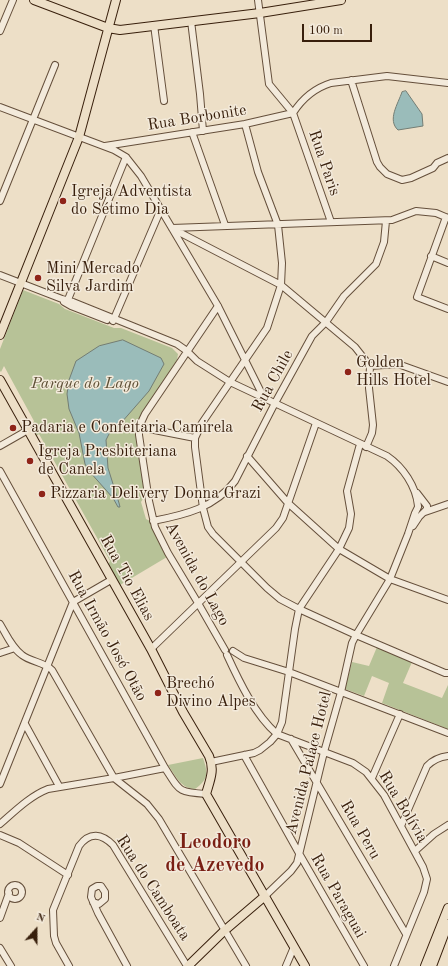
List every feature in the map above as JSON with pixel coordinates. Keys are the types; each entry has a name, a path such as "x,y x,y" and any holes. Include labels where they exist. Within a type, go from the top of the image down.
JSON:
{"main road":[{"path":"34,0 108,28 120,30 260,13 341,0"},
{"path":"0,335 79,137 116,0"},
{"name":"Rua Tio Elias","path":"0,380 151,649 212,762"},
{"path":"212,762 212,775 206,794 305,966"},
{"name":"Avenida Palace Hotel","path":"187,966 224,931 265,896"},
{"path":"432,966 446,921 448,908"},
{"path":"425,966 446,921"}],"street":[{"path":"0,31 13,0"},
{"path":"258,0 269,84 293,113 297,107 323,85 388,76 448,83"},
{"path":"191,21 203,131"},
{"path":"154,25 164,100"},
{"path":"0,202 55,65"},
{"path":"351,80 377,162 388,174 397,179 411,178 433,168 436,163 448,158"},
{"path":"0,107 105,146 126,158 136,170 161,209 218,306 264,398"},
{"name":"Rua Borbonite","path":"105,146 245,124 293,113"},
{"name":"Rua Paris","path":"293,113 331,222"},
{"path":"245,124 258,172 278,225 282,263 281,285 267,328 202,423 195,438 203,508 206,520 213,534 273,594 299,609 356,635 448,673"},
{"path":"192,132 225,226"},
{"path":"65,301 126,158"},
{"path":"114,320 161,209"},
{"path":"172,228 386,221 416,211 429,212 447,218 431,256 417,298 448,309"},
{"name":"Rua Chile","path":"153,521 185,515 203,508 216,500 231,487 312,336 326,322 344,296 376,264 384,242 386,221"},
{"path":"172,228 281,285 355,347 370,366 369,388 373,425 372,433 366,447"},
{"path":"431,256 448,263"},
{"path":"0,275 114,320 175,347 187,353 230,382 387,456 399,466 422,505"},
{"path":"195,438 139,427 144,414 218,306"},
{"path":"370,366 398,364 448,382"},
{"path":"151,649 276,528 283,518 316,422"},
{"name":"Avenida do Lago","path":"139,427 153,521 162,542 218,639 229,654 259,715 277,734"},
{"path":"0,446 28,430"},
{"path":"212,762 260,750 277,734 284,715 288,672 299,609 339,549 349,528 351,514 347,491 360,444"},
{"path":"247,456 288,503 339,549 390,579 448,600"},
{"name":"Rua Irmão José Otão","path":"0,471 165,768 181,790 191,793 206,794"},
{"path":"422,505 445,506"},
{"path":"422,505 419,511 425,512 445,506"},
{"name":"Avenida Palace Hotel","path":"265,896 291,871 297,863 324,752 341,692 352,643 390,579 415,513 422,505"},
{"name":"Avenida Palace Hotel","path":"408,534 416,521 425,512"},
{"path":"0,784 73,602 111,580"},
{"path":"0,624 15,648 24,656 48,666 55,675 114,778 147,804 159,819 246,966"},
{"path":"0,653 15,648"},
{"path":"229,654 288,672 448,733"},
{"path":"372,778 400,714"},
{"path":"25,724 59,786"},
{"name":"Rua Bolívia","path":"277,734 353,764 366,772 372,778 384,796 424,867 427,879 424,892 406,934"},
{"name":"Rua Peru","path":"291,739 406,934"},
{"name":"Rua Paraguai","path":"244,755 364,966"},
{"path":"401,826 427,766 432,761 448,756"},
{"path":"0,824 42,792 59,786 114,778 165,768"},
{"path":"415,851 448,824"},
{"path":"0,835 19,843 68,875"},
{"name":"Rua do Camboata","path":"69,966 56,943 52,918 55,902 68,875 79,846 85,839 92,836 100,836 110,842 129,870 187,966"},
{"path":"93,902 99,904 103,902 106,895 104,888 101,886 94,887 92,889 91,894 93,902 127,966"},
{"path":"0,918 9,893"},
{"path":"394,966 406,934"},
{"path":"286,966 294,947"},
{"path":"0,948 11,966"}],"green space":[{"name":"Parque do Lago","path":"23,290 59,304 65,309 114,328 121,328 172,348 178,354 177,360 138,420 135,431 145,496 141,502 146,519 150,521 159,543 167,557 120,585 108,565 110,561 39,434 35,437 31,428 34,421 4,366 1,372 0,371 0,349"},
{"path":"377,647 412,662 403,683 442,698 448,685 448,729 382,703 389,683 372,676 364,696 345,689 352,662 369,666"},
{"path":"203,758 206,768 205,779 195,789 182,784 168,765"}],"water":[{"path":"406,91 422,114 423,126 398,130 393,122 394,112 402,92"},
{"name":"Parque do Lago","path":"123,340 161,358 164,364 149,391 121,423 113,429 106,440 108,468 120,507 118,507 113,498 89,471 85,464 79,433 69,409 67,394 69,380 76,361 99,346"}],"place":[{"name":"Igreja Adventista do Sétimo Dia","path":"63,201"},
{"name":"Mini Mercado Silva Jardim","path":"38,278"},
{"name":"Golden Hills Hotel","path":"348,372"},
{"name":"Padaria e Confeitaria Camirela","path":"13,428"},
{"name":"Igreja Presbiteriana de Canela","path":"30,461"},
{"name":"Pizzaria Delivery Donna Grazi","path":"42,494"},
{"name":"Brechó Divino Alpes","path":"158,693"}],"district":[{"name":"Leodoro de Azevedo","path":"215,854"}]}
